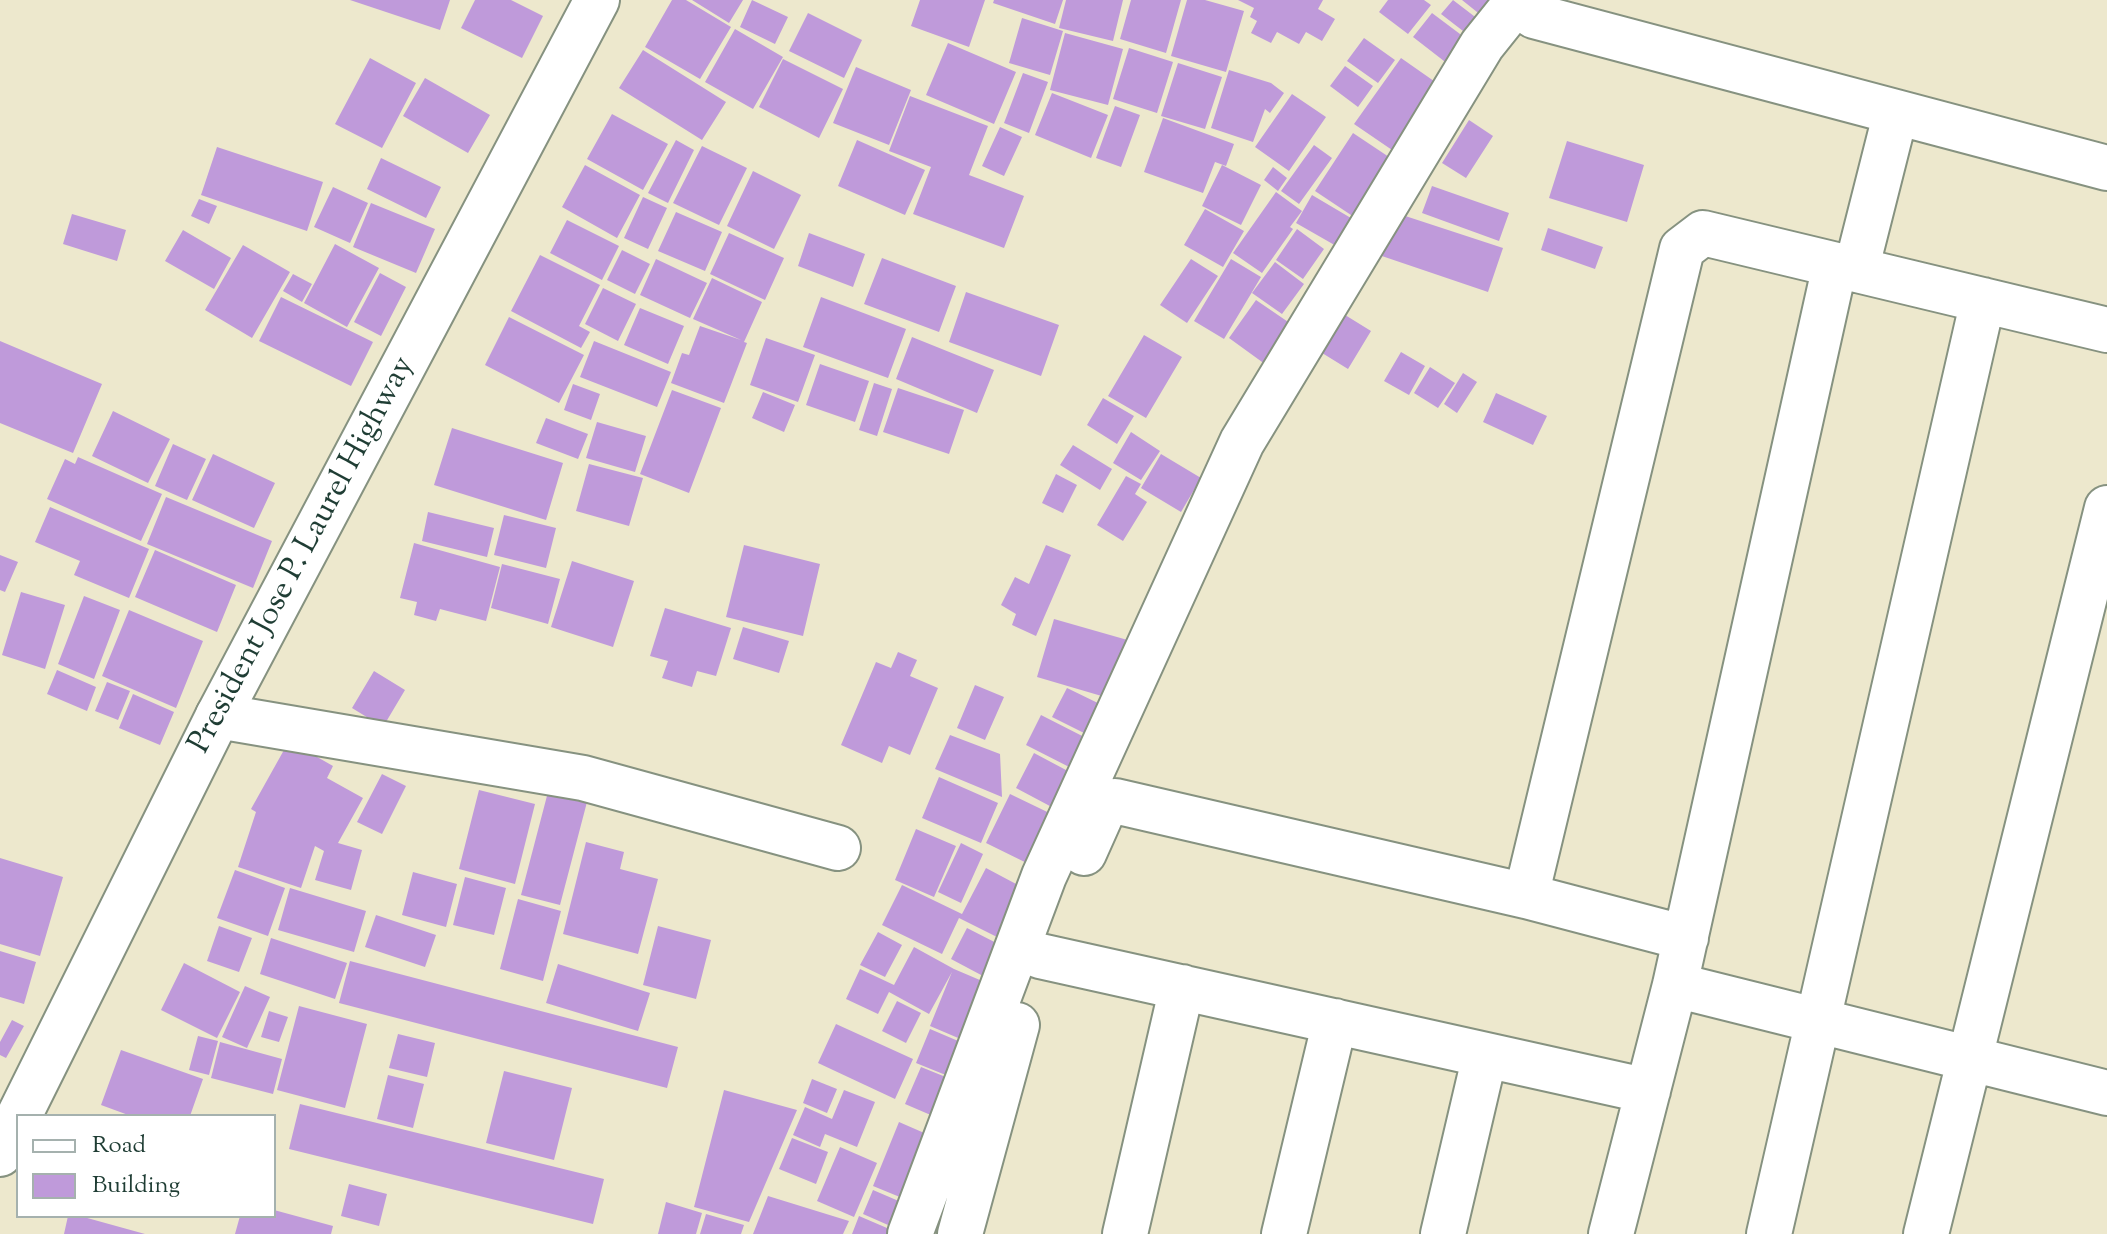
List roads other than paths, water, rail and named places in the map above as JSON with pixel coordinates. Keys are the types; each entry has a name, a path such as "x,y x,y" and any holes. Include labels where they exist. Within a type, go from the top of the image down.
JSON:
{"main road":[{"name":"President Jose P. Laurel Highway","path":"19,1114 218,716 597,0"},
{"path":"910,1234 1044,876 1242,442 1482,45 1526,8 2107,168"},
{"path":"1611,1234 1675,985 1846,267 1896,112"},
{"path":"1526,896 1682,249 1703,233 2107,330"},
{"path":"1769,1234 1983,300"},
{"path":"1926,1234 2107,508"},
{"path":"218,716 583,778 838,848"},
{"path":"960,1234 1008,1053 1040,956 1105,806 1115,801 1526,896 1686,938"},
{"path":"1040,956 1648,1091"},
{"path":"1675,985 2107,1093"},
{"path":"1125,1234 1182,987"},
{"path":"1284,1234 1335,1021"},
{"path":"1443,1234 1485,1055"},
{"name":"President Jose P. Laurel Highway","path":"0,1154 16,1121"}]}
